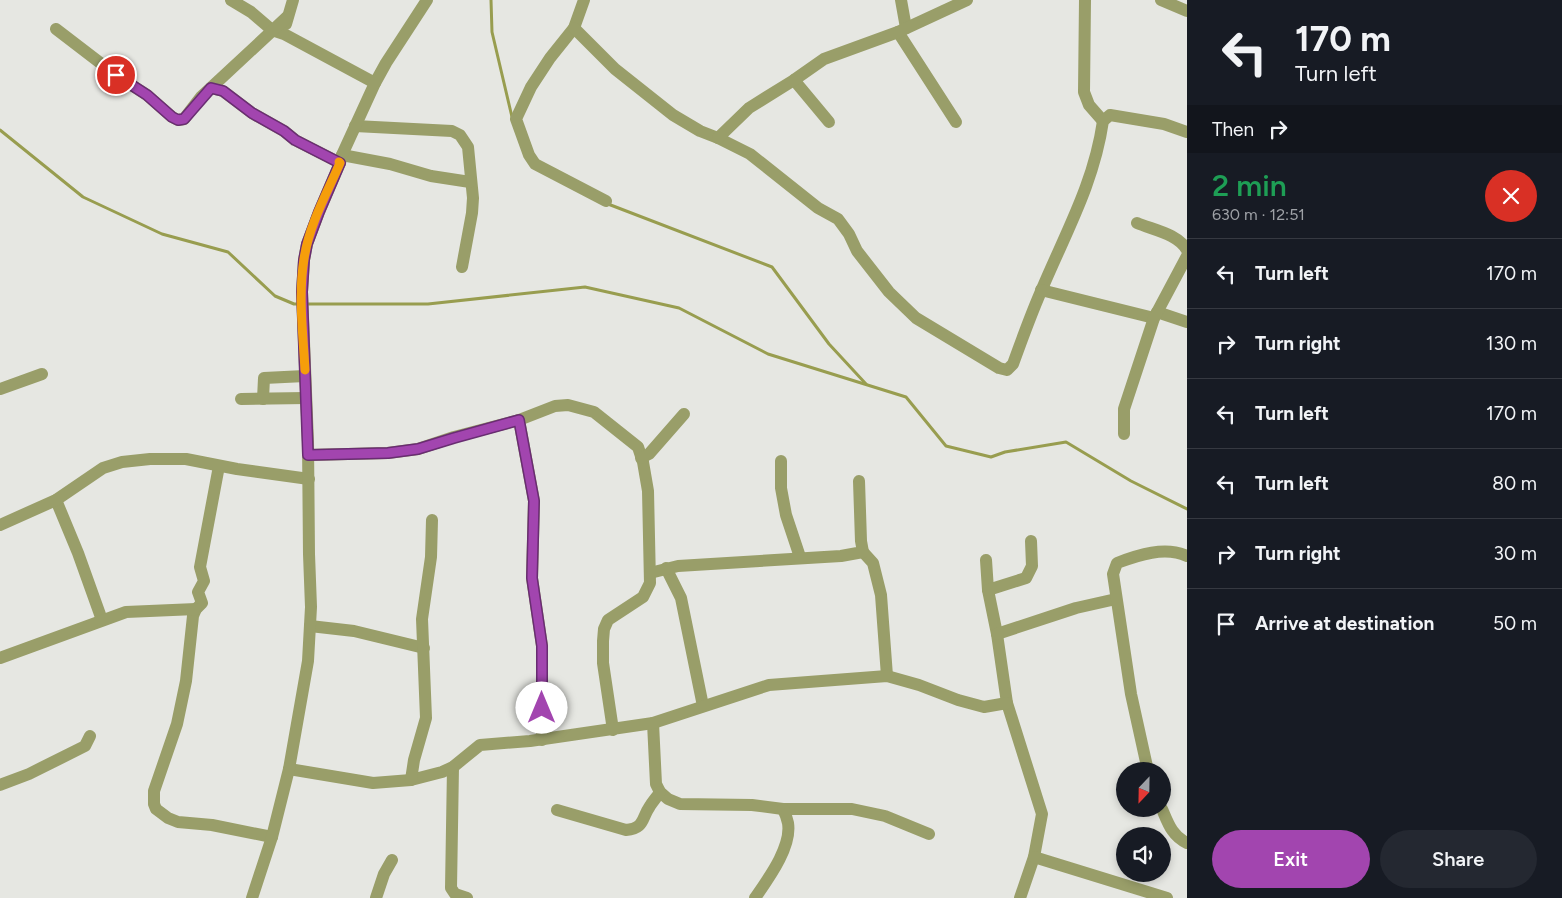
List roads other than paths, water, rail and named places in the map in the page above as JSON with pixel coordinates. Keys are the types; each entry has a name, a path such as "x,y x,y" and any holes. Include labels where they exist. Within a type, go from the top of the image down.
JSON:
{"street":[{"path":"231,0 278,32 375,83"},
{"path":"56,29 116,75 147,95 178,120 184,119 217,89 223,77 278,32 293,0"},
{"path":"252,898 272,837 288,769 308,662 312,607 302,311 304,260 307,244 341,159 375,83 428,0"},
{"path":"584,0 574,28 550,58 536,80 516,120 529,155 535,164 606,201"},
{"path":"901,0 902,30 956,122"},
{"path":"718,138 749,108 794,80 824,58 902,30 967,0"},
{"path":"1085,0 1084,92 1088,105 1104,120"},
{"path":"1161,0 1187,11"},
{"path":"574,28 615,69 673,115 700,131 750,154 818,208 838,219 849,234 857,251 889,292 916,318 999,368 1007,370 1013,364 1042,290 1087,187 1099,148 1104,120 1110,115 1164,124 1187,132"},
{"path":"794,80 829,122"},
{"path":"217,89 252,113 284,131 295,140 341,159 390,164 431,176 470,182"},
{"path":"355,126 452,132 460,136 468,147 473,198 462,268"},
{"path":"1137,223 1173,237 1187,250"},
{"path":"1124,434 1124,408 1156,315 1187,256"},
{"path":"1042,290 1187,322"},
{"path":"0,389 42,374"},
{"path":"263,399 264,378 305,376"},
{"path":"241,400 306,398"},
{"path":"308,455 388,453 418,449 519,420 555,406 568,405 594,412 638,447 645,470 648,491 650,583 643,597 608,620 604,629 603,663 613,730"},
{"path":"641,458 649,454 684,414"},
{"path":"519,420 534,501 532,578 542,646 542,740"},
{"path":"0,525 56,500 103,468 122,462 150,459 186,459 219,466 309,479"},
{"path":"781,461 781,488 786,515 800,557"},
{"path":"219,466 200,567 204,581 198,592 202,603 196,609 193,616 186,681 177,724 154,791 154,804 156,809 168,818 178,822 212,825 272,837"},
{"path":"859,481 860,541 863,552 874,563 881,595 887,676"},
{"path":"56,500 78,553 102,620"},
{"path":"411,780 414,760 426,718 422,619 431,557 432,520"},
{"path":"988,590 1026,578 1032,566 1031,541"},
{"path":"650,573 678,566 800,557 841,556 863,552"},
{"path":"1146,762 1131,694 1113,574 1117,563 1137,556 1161,552 1187,556"},
{"path":"986,560 988,590 997,634 1007,703 1042,814 1034,857 1020,898"},
{"path":"666,568 681,598 703,706"},
{"path":"997,634 1076,608 1116,599"},
{"path":"0,658 126,612 196,609"},
{"path":"310,626 354,631 424,648"},
{"path":"288,769 373,783 411,780 442,772 452,767 480,745 542,740 653,723 769,685 887,676 984,707 1007,703"},
{"path":"653,723 656,784 660,792 680,804 852,809 885,816 929,834"},
{"path":"0,785 30,774 85,746 90,736"},
{"path":"452,767 451,888 455,894 467,898"},
{"path":"557,810 626,830 636,829 642,823 649,806 660,792"},
{"path":"755,898 772,873 788,834 788,822 783,808"},
{"path":"1166,818 1173,833 1187,843"},
{"path":"1034,857 1166,898"},
{"path":"376,898 384,874 392,860"}],"waterway":[{"path":"491,0 492,32 512,117"},
{"path":"0,130 83,197 162,234 228,252 275,296 294,304 299,304"},
{"path":"608,204 772,267 829,344 866,384"},
{"path":"305,304 428,304 585,287 679,308 768,354 906,397 946,446 991,457 1005,452 1066,442 1131,481 1187,509"}]}
